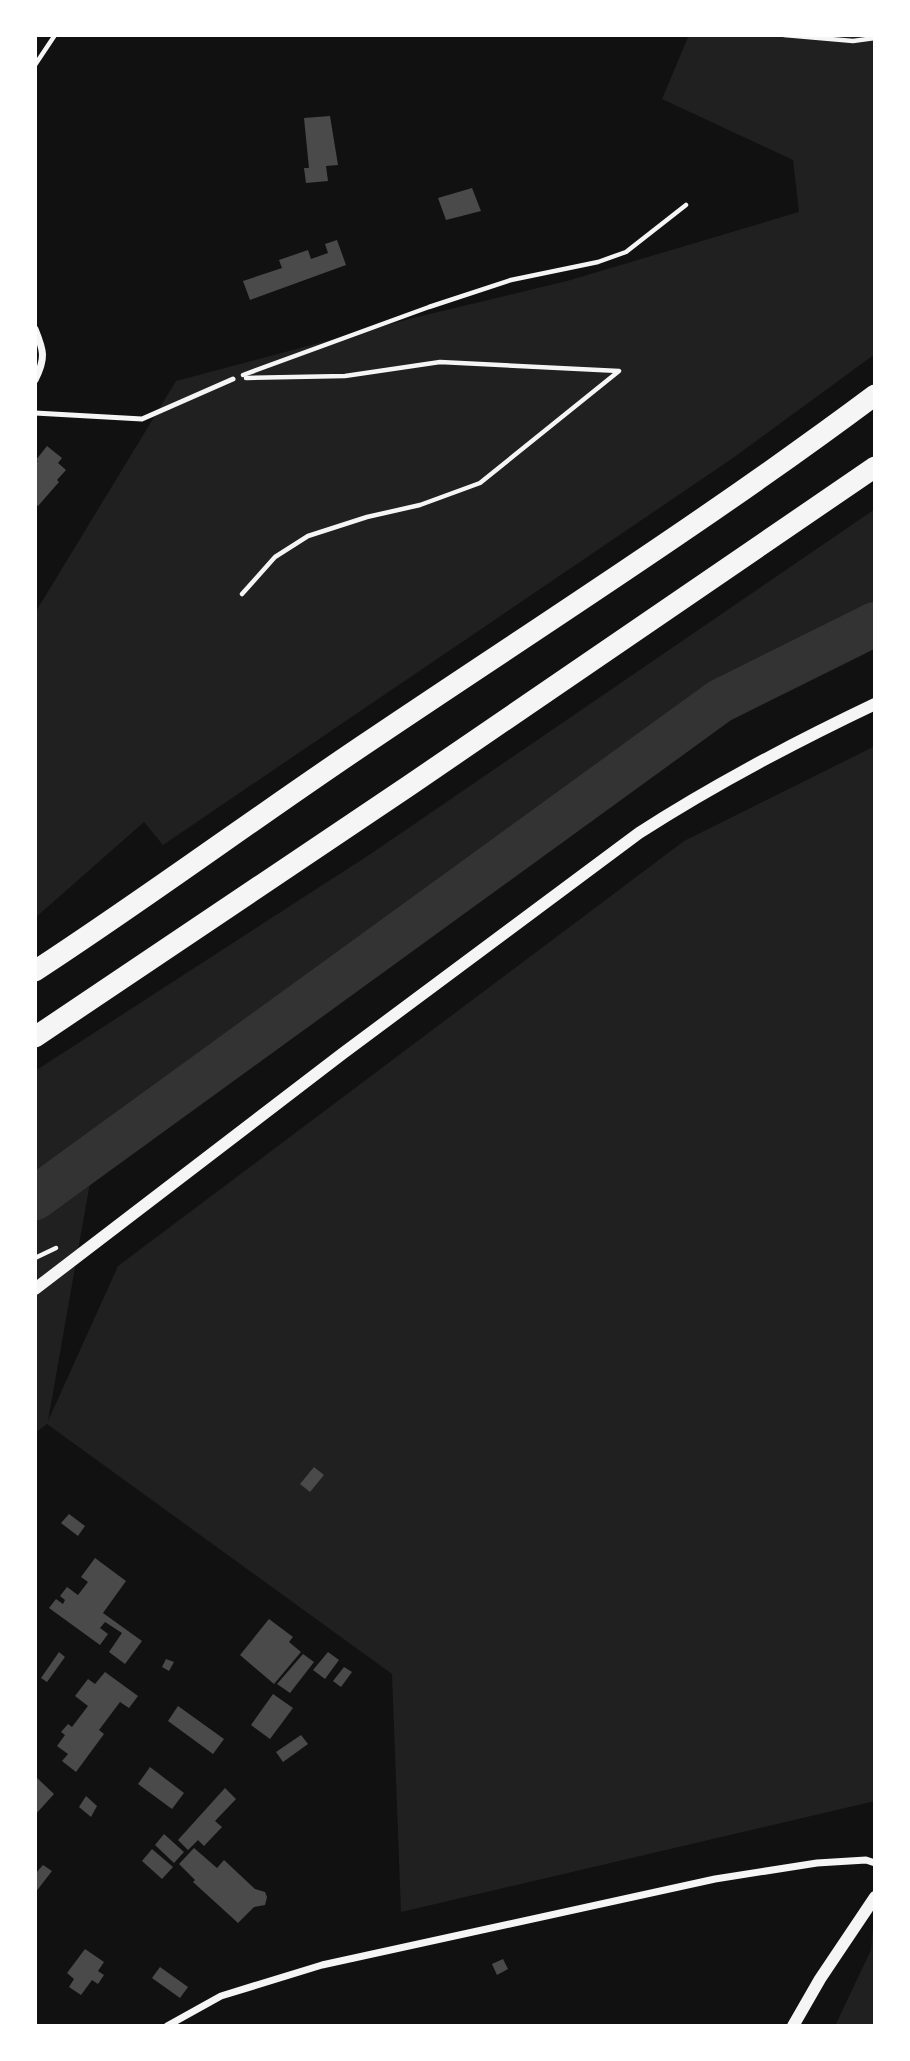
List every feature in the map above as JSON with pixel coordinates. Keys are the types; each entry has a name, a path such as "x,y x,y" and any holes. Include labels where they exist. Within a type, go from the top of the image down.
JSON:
{"highway":[{"path":"35,971 372,740 660,548 875,394"},
{"path":"35,1037 421,778 875,467"}],"street":[{"path":"35,329 44,351 42,365 35,380"},
{"path":"35,349 44,351"},
{"path":"35,1289 276,1104 639,833 754,763 875,704"},
{"path":"167,2026 221,1996 322,1965 715,1879 817,1863 866,1860 875,1863"},
{"path":"793,2026 820,1979 875,1897"}],"lane":[{"path":"35,413 142,419 233,379"}],"path":[{"path":"35,65 55,35"},
{"path":"784,35 853,41 875,38"},
{"path":"233,379 511,280 598,262 626,252 686,205"},
{"path":"233,379 345,376 440,362 619,371 480,482 420,505 367,517 308,536 275,558 242,594"}],"shaded area":[{"path":"689,35 875,35 875,354 733,458 163,845 144,822 35,918 35,613 176,381 413,318 567,281 799,212 793,160 662,99"},
{"path":"875,509 875,615 670,719 98,1137 48,1421 118,1266 684,841 875,746 875,1801 401,1912 392,1674 47,1424 35,1433 35,1071 369,855"},
{"path":"875,1905 875,2026 835,2026 871,1950"}],"building":[{"path":"330,116 338,165 326,166 328,181 306,183 304,168 309,168 304,118"},
{"path":"472,188 481,211 446,220 438,198"},
{"path":"337,240 346,265 250,300 243,281 282,268 279,260 308,250 311,259 328,253 325,244"},
{"path":"47,446 62,458 58,463 66,470 38,506 35,503 35,464"},
{"path":"314,1467 324,1475 310,1492 300,1484"},
{"path":"69,1514 85,1526 78,1536 61,1523"},
{"path":"95,1558 126,1581 103,1613 142,1641 125,1664 109,1652 122,1633 105,1622 100,1628 108,1634 100,1645 49,1608 56,1599 63,1604 65,1600 60,1596 67,1587 78,1595 88,1582 81,1577"},
{"path":"269,1619 293,1637 289,1642 301,1652 274,1684 240,1655"},
{"path":"59,1652 65,1657 47,1682 41,1678"},
{"path":"328,1652 339,1660 325,1679 313,1670"},
{"path":"303,1654 314,1662 290,1693 277,1684"},
{"path":"166,1659 174,1662 169,1671 162,1667"},
{"path":"344,1667 352,1672 341,1687 333,1681"},
{"path":"105,1672 138,1696 129,1708 120,1702 99,1730 104,1734 76,1772 62,1761 68,1754 57,1746 65,1735 61,1732 68,1724 72,1727 88,1706 75,1696 88,1679 95,1684"},
{"path":"273,1694 293,1708 270,1739 251,1725"},
{"path":"178,1706 224,1739 213,1754 168,1721"},
{"path":"301,1735 308,1744 283,1762 276,1752"},
{"path":"150,1767 184,1793 172,1809 138,1784"},
{"path":"35,1776 54,1794 35,1815"},
{"path":"225,1788 236,1799 215,1821 222,1827 204,1846 198,1840 188,1850 178,1840"},
{"path":"86,1796 97,1806 91,1817 79,1807"},
{"path":"164,1834 184,1852 174,1863 155,1845"},
{"path":"194,1848 217,1868 224,1860 255,1889 265,1892 265,1905 254,1907 238,1923 193,1882 195,1880 179,1864"},
{"path":"152,1849 173,1867 162,1879 142,1861"},
{"path":"43,1865 52,1871 35,1893 35,1874"},
{"path":"85,1949 104,1962 98,1971 104,1975 98,1984 92,1980 81,1995 69,1987 74,1979 67,1973"},
{"path":"503,1959 508,1969 497,1975 492,1964"},
{"path":"160,1967 188,1987 180,1998 152,1978"}],"waterway":[{"path":"35,1198 720,701 875,624"}]}
